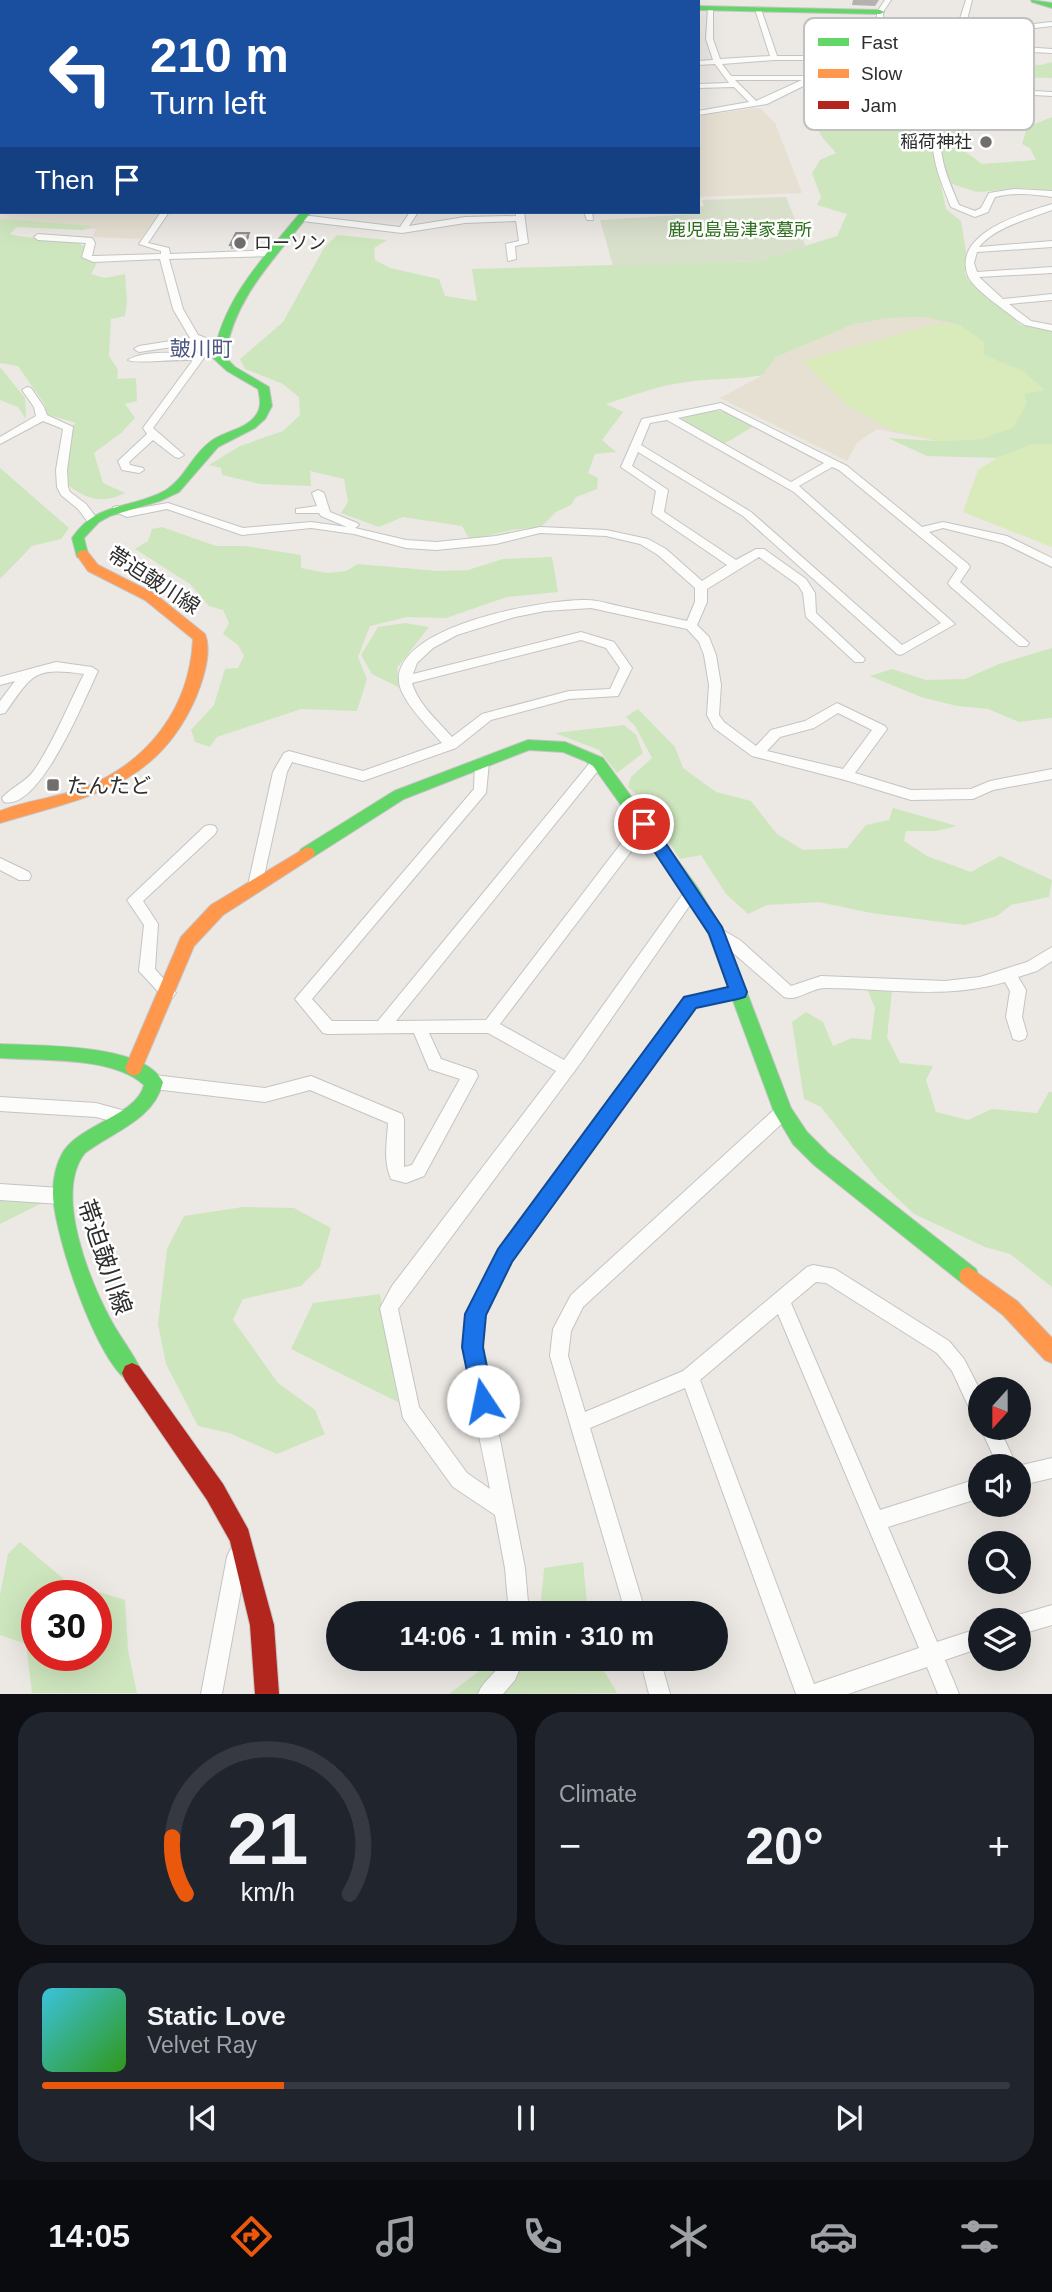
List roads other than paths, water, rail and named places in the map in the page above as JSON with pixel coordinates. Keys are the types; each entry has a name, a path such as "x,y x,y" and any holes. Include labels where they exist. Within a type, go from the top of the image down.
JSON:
{"street":[{"path":"964,18 969,0"},
{"path":"1035,0 1052,6"},
{"path":"753,6 775,58"},
{"path":"755,104 714,62 704,8 884,6"},
{"path":"1048,25 1052,33"},
{"path":"700,41 708,41"},
{"path":"1034,48 1052,51"},
{"path":"700,64 804,58"},
{"path":"700,86 804,78"},
{"path":"700,113 755,104 804,82"},
{"path":"1034,93 1052,94"},
{"path":"936,130 938,164 955,207 959,210 975,214 985,210 992,195 999,193 1026,191 1052,194"},
{"path":"1050,210 993,231 975,245 970,263 972,275 1028,323 1051,328"},
{"path":"164,214 143,244 166,250 164,262 178,309 194,338 209,343"},
{"path":"402,229 413,214"},
{"path":"179,456 148,428 209,343 223,331 239,298 304,215 402,229 520,215 524,243 510,244 511,260"},
{"path":"38,237 89,240 91,243 87,257 93,259 273,253"},
{"path":"974,250 1052,244"},
{"path":"972,275 1052,270"},
{"path":"1003,302 1052,297"},
{"path":"139,349 209,343"},
{"name":"帯迫皷川線","path":"0,817 8,799 99,788 158,746 181,713 202,663 200,637 149,596 99,572 81,554 79,535 92,520 171,492 190,473 203,453 217,442 250,426 263,415 267,397 263,387 225,365 209,343"},
{"path":"133,360 167,356 200,358"},
{"path":"27,390 39,407 42,417"},
{"path":"735,565 658,513 663,490 626,467 646,421 721,406 833,462 964,567 954,583 1023,643"},
{"path":"635,446 747,514 901,652 949,625 792,486 667,416"},
{"path":"0,441 42,417"},
{"path":"42,417 68,427 69,437 64,448 65,493 80,504 92,520"},
{"path":"139,470 126,468 123,461 153,435"},
{"path":"792,486 833,462"},
{"path":"318,493 325,514 354,526 365,534"},
{"path":"117,509 127,514 168,506 242,532 311,525 406,544 436,546 496,540 540,530 606,533 644,541 662,552 701,587 701,601 691,626"},
{"path":"300,511 323,509"},
{"path":"920,531 943,525 1007,540 1052,563"},
{"path":"701,587 760,552 802,582 809,593 810,614 859,659"},
{"path":"451,745 410,694 405,680 412,660 419,650 439,637 537,607 575,603 591,604 691,626 705,639 710,655 715,685 713,715 719,725 757,753 846,775 911,795 973,794 990,786 1052,774"},
{"path":"255,885 280,772 289,756 363,776 451,745 487,717 569,695 614,693 626,668 610,645 580,636 405,680"},
{"path":"0,681 57,666 92,671 40,773 23,790 8,799"},
{"path":"0,710 26,674"},
{"path":"757,753 776,733 808,724 837,707 880,729 846,775"},
{"path":"134,1068 168,993 187,942 217,910 399,795 528,745 544,743 582,751 598,762 644,824 692,892 716,932 783,1112 800,1138 821,1159 1010,1308 1052,1353"},
{"path":"482,762 481,790 303,999 328,1028 490,1026 565,1068"},
{"path":"382,1027 598,762"},
{"path":"490,1026 644,824"},
{"path":"168,993 147,971 151,924 134,900 210,830"},
{"path":"0,863 24,876"},
{"path":"504,1509 460,1480 410,1410 389,1308 398,1292 692,892"},
{"path":"716,932 735,944 789,993 821,982 945,987 980,983 1032,967 1052,953"},
{"path":"1009,974 1018,990 1014,1017 1019,1034"},
{"path":"517,1601 504,1509 473,1347 475,1314 505,1256 690,1002 738,992"},
{"path":"0,1051 97,1060 146,1072 154,1082 265,1095 312,1083 396,1119 394,1160 397,1174 406,1175 418,1171 470,1076 435,1064 419,1028"},
{"name":"帯迫皷川線","path":"154,1082 154,1092 146,1104 93,1134 76,1151 63,1176 61,1196 64,1222 99,1320 145,1394 215,1492 240,1537 262,1625 267,1693"},
{"path":"0,1104 96,1110 123,1117"},
{"path":"632,1601 559,1356 562,1329 577,1301 783,1112"},
{"path":"0,1192 61,1196"},
{"path":"578,1424 690,1377 813,1273 830,1275 943,1346 958,1365 968,1385"},
{"path":"781,1301 949,1693"},
{"path":"690,1377 807,1693"},
{"path":"1031,1473 1052,1468"},
{"path":"877,1521 968,1492"},
{"path":"211,1693 232,1597 240,1537"},
{"path":"1031,1621 1052,1615"},
{"path":"816,1693 968,1642"},
{"path":"488,1693 508,1671"},
{"path":"654,1671 660,1693"}],"place":[{"name":"稲荷神社","path":"986,142"},
{"name":"ローソン","path":"240,243"},
{"name":"たんたど","path":"53,785"}],"district":[{"name":"皷川町","path":"201,348"}],"park label":[{"name":"鹿児島島津家墓所","path":"740,230"}]}
